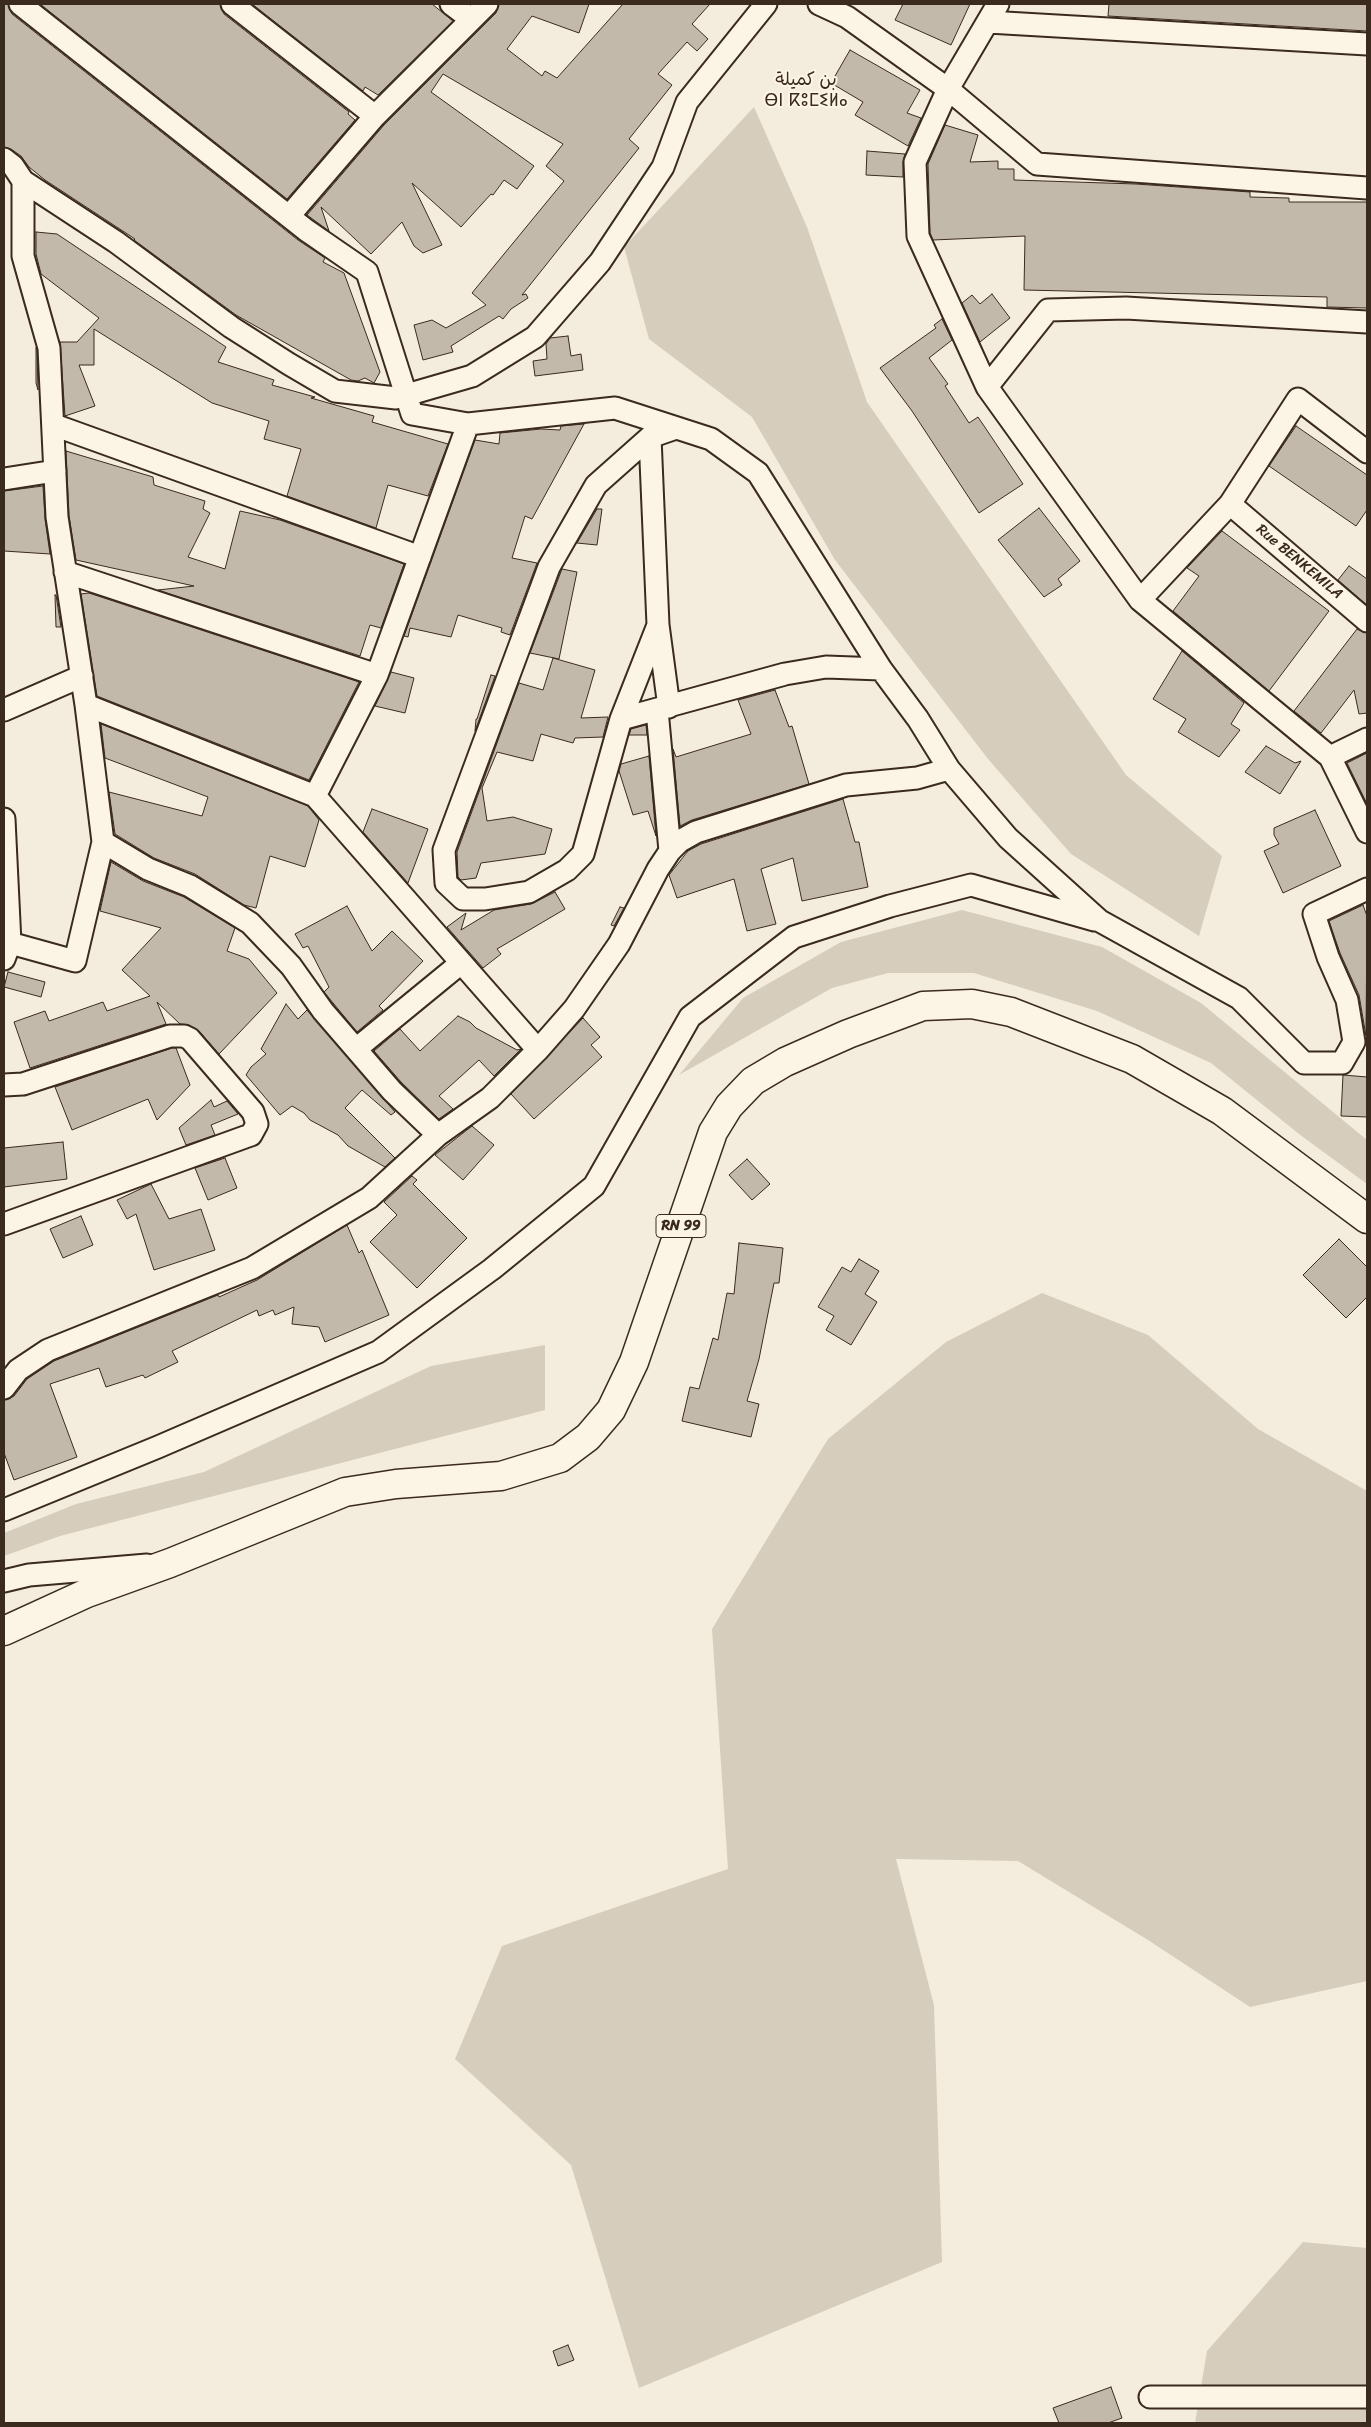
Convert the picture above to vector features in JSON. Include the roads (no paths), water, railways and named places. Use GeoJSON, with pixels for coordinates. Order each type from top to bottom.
{"type":"FeatureCollection","features":[{"type":"Feature","properties":{"kind":"main road","name":"RN 99"},"geometry":{"type":"LineString","coordinates":[[4,1631],[87,1593],[170,1563],[345,1492],[396,1484],[501,1476],[560,1458],[588,1437],[611,1410],[634,1362],[713,1132],[728,1106],[753,1081],[785,1062],[848,1034],[923,1006],[972,1004],[1011,1012],[1132,1059],[1222,1112],[1367,1219]]}},
{"type":"Feature","properties":{"kind":"street"},"geometry":{"type":"LineString","coordinates":[[20,4],[289,216],[367,272],[412,414],[468,424],[616,408],[711,439],[758,473],[881,670],[918,719],[949,769],[1008,838],[1100,921],[1239,998],[1304,1063],[1342,1063],[1361,1047],[1348,1000],[1319,931],[1314,914],[1367,889]]}},
{"type":"Feature","properties":{"kind":"street"},"geometry":{"type":"LineString","coordinates":[[232,4],[376,116]]}},
{"type":"Feature","properties":{"kind":"street"},"geometry":{"type":"LineString","coordinates":[[451,4],[471,19]]}},
{"type":"Feature","properties":{"kind":"street"},"geometry":{"type":"LineString","coordinates":[[289,216],[376,116],[487,4]]}},
{"type":"Feature","properties":{"kind":"street"},"geometry":{"type":"LineString","coordinates":[[4,159],[13,166],[23,180],[116,242],[231,327],[335,391],[396,398],[472,376],[535,337],[600,262],[663,167],[687,102],[766,4]]}},
{"type":"Feature","properties":{"kind":"street"},"geometry":{"type":"LineString","coordinates":[[819,4],[850,10],[1037,164],[1367,188]]}},
{"type":"Feature","properties":{"kind":"street"},"geometry":{"type":"LineString","coordinates":[[1367,44],[993,13],[948,89],[915,162],[918,236],[987,387],[1140,600],[1330,757],[1367,832]]}},
{"type":"Feature","properties":{"kind":"street"},"geometry":{"type":"LineString","coordinates":[[4,819],[7,951],[75,962],[103,842],[82,676],[57,517],[49,348],[23,256],[23,180]]}},
{"type":"Feature","properties":{"kind":"street"},"geometry":{"type":"LineString","coordinates":[[987,387],[1048,310],[1126,308],[1367,322]]}},
{"type":"Feature","properties":{"kind":"street"},"geometry":{"type":"LineString","coordinates":[[1140,600],[1230,504],[1298,399],[1367,452]]}},
{"type":"Feature","properties":{"kind":"street"},"geometry":{"type":"LineString","coordinates":[[315,796],[377,675],[468,424]]}},
{"type":"Feature","properties":{"kind":"street"},"geometry":{"type":"LineString","coordinates":[[54,425],[420,557]]}},
{"type":"Feature","properties":{"kind":"street"},"geometry":{"type":"LineString","coordinates":[[658,625],[621,720],[583,854],[567,870],[529,892],[485,899],[463,898],[446,884],[444,850],[549,567],[596,485],[650,437],[676,428]]}},
{"type":"Feature","properties":{"kind":"street"},"geometry":{"type":"LineString","coordinates":[[650,437],[670,851]]}},
{"type":"Feature","properties":{"kind":"street"},"geometry":{"type":"LineString","coordinates":[[4,479],[56,471]]}},
{"type":"Feature","properties":{"kind":"street","name":"Rue BENKEMILA"},"geometry":{"type":"LineString","coordinates":[[1230,504],[1367,621]]}},
{"type":"Feature","properties":{"kind":"street"},"geometry":{"type":"LineString","coordinates":[[65,572],[377,675]]}},
{"type":"Feature","properties":{"kind":"street"},"geometry":{"type":"LineString","coordinates":[[621,720],[785,674],[826,667],[881,670]]}},
{"type":"Feature","properties":{"kind":"street"},"geometry":{"type":"LineString","coordinates":[[4,710],[82,676]]}},
{"type":"Feature","properties":{"kind":"street"},"geometry":{"type":"LineString","coordinates":[[86,705],[315,796],[538,1050]]}},
{"type":"Feature","properties":{"kind":"street"},"geometry":{"type":"LineString","coordinates":[[1330,757],[1367,739]]}},
{"type":"Feature","properties":{"kind":"street"},"geometry":{"type":"LineString","coordinates":[[4,1388],[11,1365],[252,1268],[368,1198],[438,1135],[490,1098],[538,1050],[574,1009],[620,944],[658,870],[670,851],[680,841],[696,832],[846,785],[917,778],[949,769]]}},
{"type":"Feature","properties":{"kind":"street"},"geometry":{"type":"LineString","coordinates":[[103,842],[148,870],[190,886],[250,923],[291,966],[323,1011],[392,1091],[438,1135]]}},
{"type":"Feature","properties":{"kind":"street"},"geometry":{"type":"LineString","coordinates":[[4,1510],[158,1447],[378,1352],[492,1268],[594,1186],[690,1017],[794,937],[890,906],[970,884],[1100,921]]}},
{"type":"Feature","properties":{"kind":"street"},"geometry":{"type":"LineString","coordinates":[[356,1049],[461,963]]}},
{"type":"Feature","properties":{"kind":"street"},"geometry":{"type":"LineString","coordinates":[[4,1085],[23,1084],[177,1034],[190,1039],[253,1112],[258,1124],[251,1135],[4,1224]]}},
{"type":"Feature","properties":{"kind":"street"},"geometry":{"type":"LineString","coordinates":[[4,1580],[29,1575],[170,1563]]}},
{"type":"Feature","properties":{"kind":"street"},"geometry":{"type":"LineString","coordinates":[[1150,2397],[1367,2397]]}},
{"type":"Feature","properties":{"kind":"district","name":"بن كميلة ⴱⵏ ⴽⵓⵎⵉⵍⴰ"},"geometry":{"type":"Point","coordinates":[806,90]}}]}
